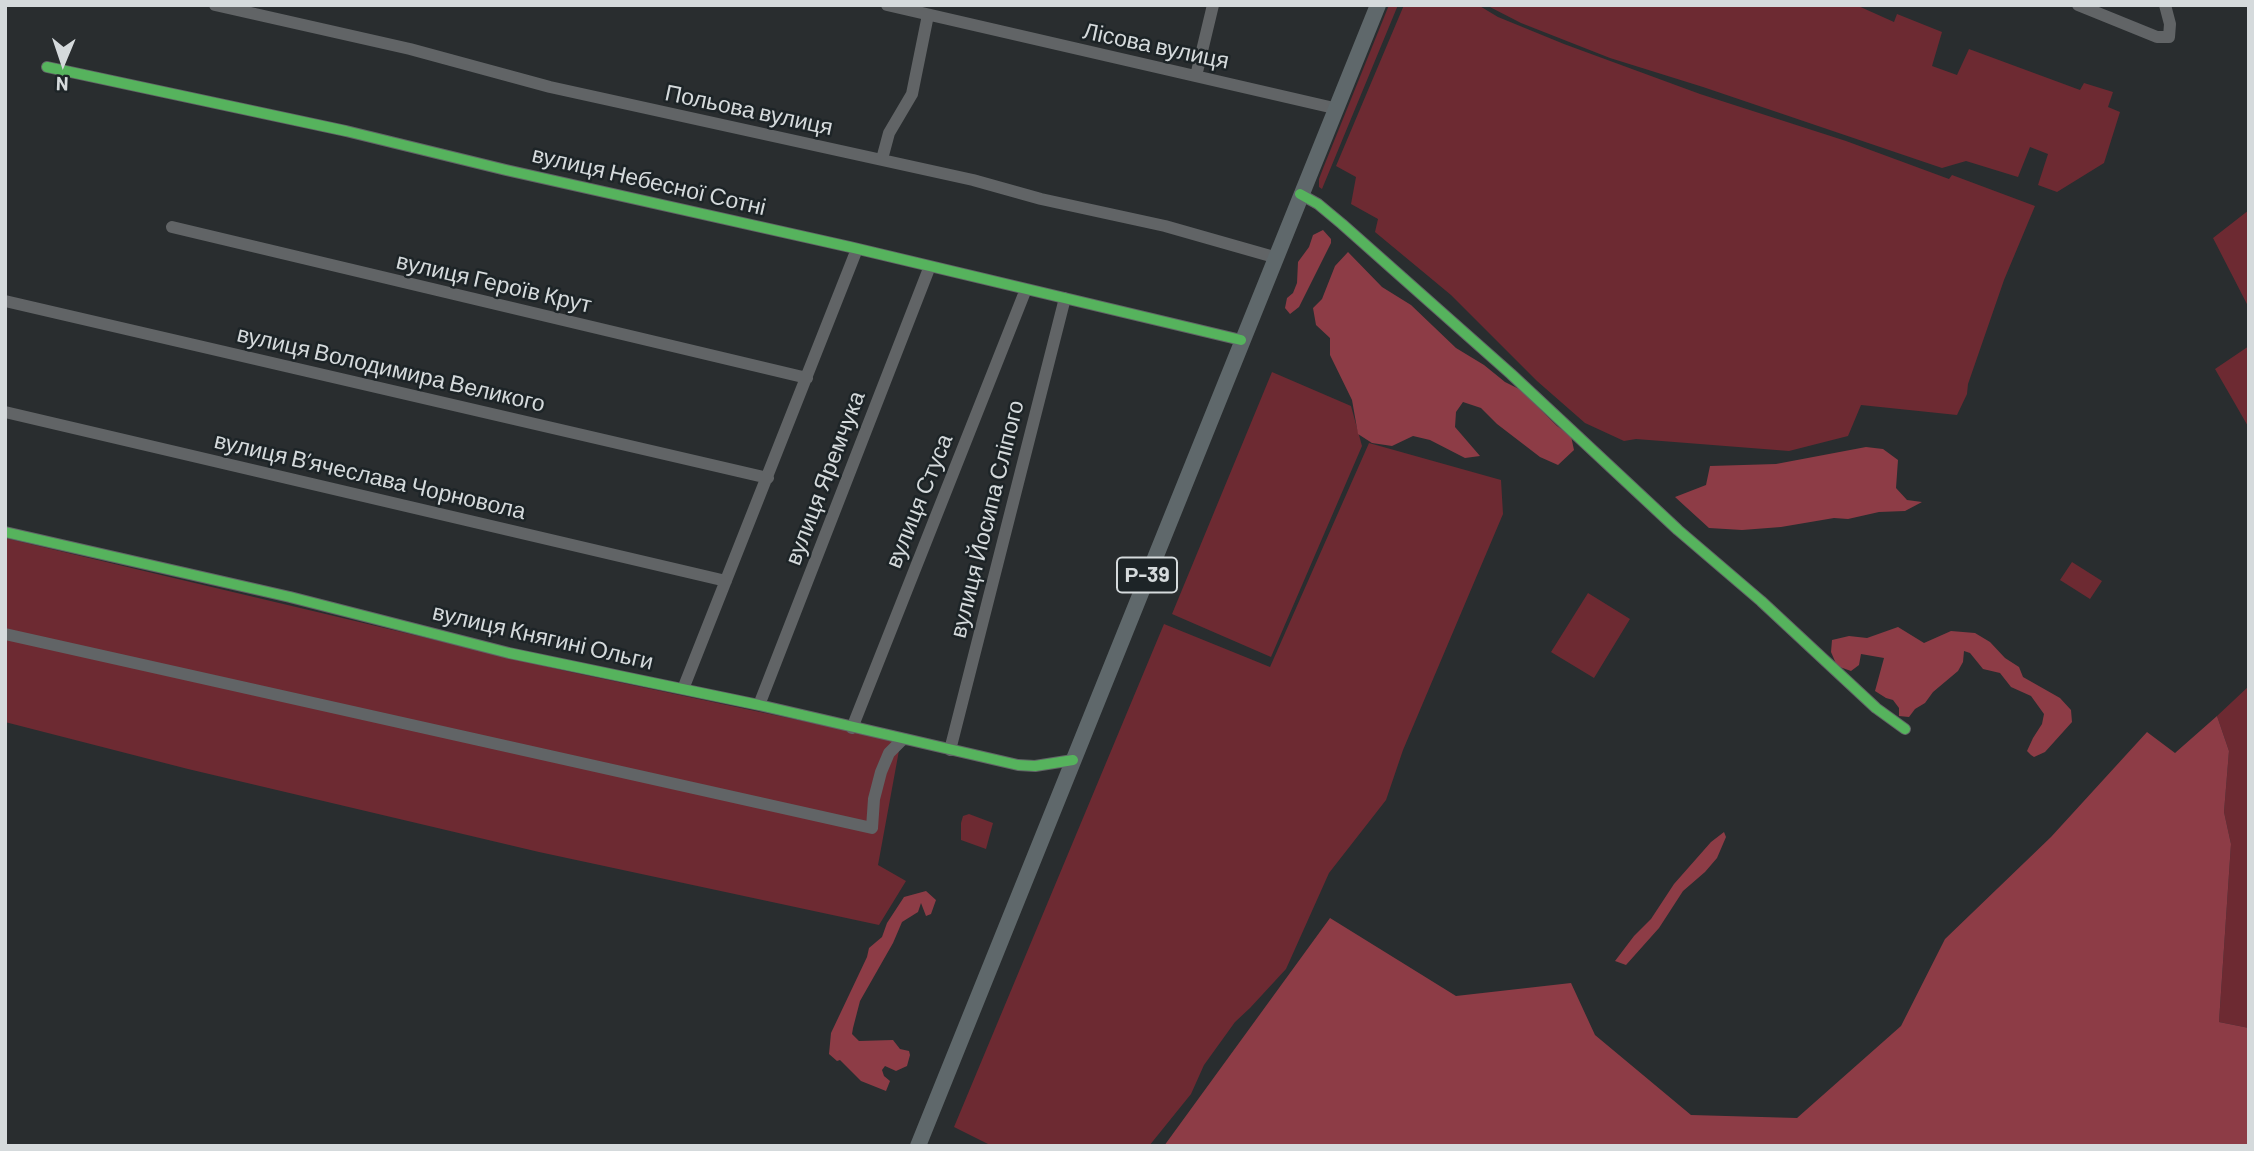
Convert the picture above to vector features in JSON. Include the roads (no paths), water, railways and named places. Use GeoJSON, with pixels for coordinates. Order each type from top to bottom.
{"type":"FeatureCollection","features":[{"type":"Feature","properties":{"kind":"main road","name":"Р-39"},"geometry":{"type":"LineString","coordinates":[[918,1146],[1334,108],[1378,5]]}},
{"type":"Feature","properties":{"kind":"street","name":"Польова вулиця"},"geometry":{"type":"LineString","coordinates":[[215,5],[397,46],[564,90],[973,180],[1041,199],[1165,226],[1274,257]]}},
{"type":"Feature","properties":{"kind":"street","name":"Лісова вулиця"},"geometry":{"type":"LineString","coordinates":[[887,5],[1334,108]]}},
{"type":"Feature","properties":{"kind":"street"},"geometry":{"type":"LineString","coordinates":[[1196,76],[1213,5]]}},
{"type":"Feature","properties":{"kind":"street"},"geometry":{"type":"LineString","coordinates":[[2078,5],[2157,37],[2169,37],[2170,24],[2165,5]]}},
{"type":"Feature","properties":{"kind":"street"},"geometry":{"type":"LineString","coordinates":[[882,159],[889,133],[912,94],[928,15]]}},
{"type":"Feature","properties":{"kind":"street","name":"вулиця Небесної Сотні"},"geometry":{"type":"LineString","coordinates":[[47,67],[346,131],[1241,341]]}},
{"type":"Feature","properties":{"kind":"street"},"geometry":{"type":"LineString","coordinates":[[1300,194],[1318,204],[1342,224],[1511,374],[1678,530],[1761,601],[1867,700],[1905,729]]}},
{"type":"Feature","properties":{"kind":"street","name":"вулиця Героїв Крут"},"geometry":{"type":"LineString","coordinates":[[172,227],[807,379]]}},
{"type":"Feature","properties":{"kind":"street"},"geometry":{"type":"LineString","coordinates":[[683,689],[857,249]]}},
{"type":"Feature","properties":{"kind":"street","name":"вулиця Яремчука"},"geometry":{"type":"LineString","coordinates":[[759,705],[930,266]]}},
{"type":"Feature","properties":{"kind":"street","name":"вулиця Стуса"},"geometry":{"type":"LineString","coordinates":[[852,728],[1026,289]]}},
{"type":"Feature","properties":{"kind":"street","name":"вулиця Йосипа Сліпого"},"geometry":{"type":"LineString","coordinates":[[950,750],[1065,298]]}},
{"type":"Feature","properties":{"kind":"street","name":"вулиця Володимира Великого"},"geometry":{"type":"LineString","coordinates":[[5,301],[768,478]]}},
{"type":"Feature","properties":{"kind":"street","name":"вулиця Вʼячеслава Чорновола"},"geometry":{"type":"LineString","coordinates":[[5,412],[726,581]]}},
{"type":"Feature","properties":{"kind":"street","name":"вулиця Княгині Ольги"},"geometry":{"type":"LineString","coordinates":[[5,532],[290,597],[509,653],[759,705],[1018,765],[1035,766],[1073,760]]}},
{"type":"Feature","properties":{"kind":"street"},"geometry":{"type":"LineString","coordinates":[[5,634],[872,828],[874,799],[881,772],[889,753],[902,740]]}}]}
